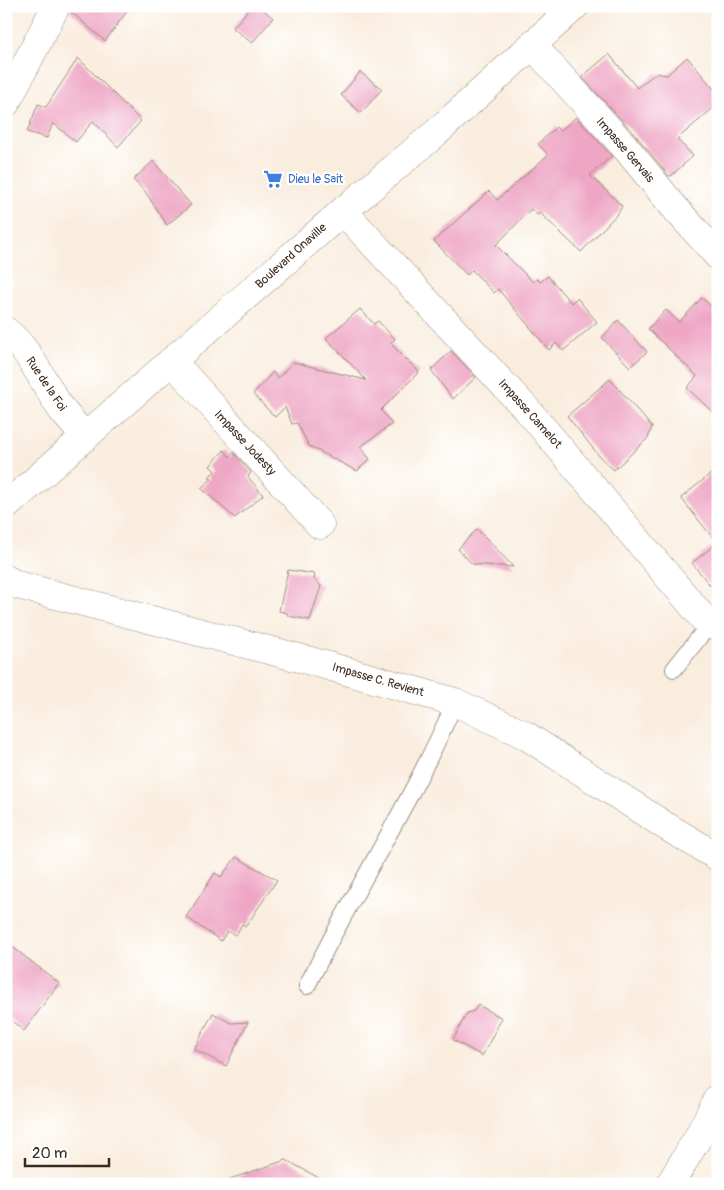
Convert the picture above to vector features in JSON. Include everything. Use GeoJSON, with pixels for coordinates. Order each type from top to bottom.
{"type":"FeatureCollection","features":[{"type":"Feature","properties":{"kind":"street"},"geometry":{"type":"LineString","coordinates":[[6,103],[56,6]]}},
{"type":"Feature","properties":{"kind":"street","name":"Boulevard Onaville"},"geometry":{"type":"LineString","coordinates":[[6,506],[342,211],[437,132],[575,6]]}},
{"type":"Feature","properties":{"kind":"street","name":"Impasse Gervais"},"geometry":{"type":"LineString","coordinates":[[532,45],[625,147],[674,207],[718,256]]}},
{"type":"Feature","properties":{"kind":"street","name":"Impasse Camelot"},"geometry":{"type":"LineString","coordinates":[[342,211],[531,414],[709,625]]}},
{"type":"Feature","properties":{"kind":"street","name":"Rue de la Foi"},"geometry":{"type":"LineString","coordinates":[[6,331],[13,337],[40,374],[62,410],[85,437]]}},
{"type":"Feature","properties":{"kind":"street","name":"Impasse Jodesty"},"geometry":{"type":"LineString","coordinates":[[172,361],[320,524]]}},
{"type":"Feature","properties":{"kind":"street","name":"Impasse C. Revient"},"geometry":{"type":"LineString","coordinates":[[6,579],[17,585],[298,657],[455,702],[525,735],[664,825],[718,857]]}},
{"type":"Feature","properties":{"kind":"street"},"geometry":{"type":"LineString","coordinates":[[670,1184],[697,1139],[718,1098]]}},
{"type":"Feature","properties":{"kind":"lane"},"geometry":{"type":"LineString","coordinates":[[674,670],[709,625]]}},
{"type":"Feature","properties":{"kind":"lane"},"geometry":{"type":"LineString","coordinates":[[308,986],[326,948],[439,739],[455,702]]}},
{"type":"Feature","properties":{"kind":"building"},"geometry":{"type":"Polygon","coordinates":[[[71,6],[131,6],[105,41],[70,11],[71,6]]]}},
{"type":"Feature","properties":{"kind":"building"},"geometry":{"type":"Polygon","coordinates":[[[251,6],[259,6],[273,18],[252,43],[233,28],[251,6]]]}},
{"type":"Feature","properties":{"kind":"building"},"geometry":{"type":"Polygon","coordinates":[[[609,54],[637,88],[656,73],[667,75],[687,57],[718,94],[718,104],[677,139],[693,156],[671,176],[582,77],[609,54]]]}},
{"type":"Feature","properties":{"kind":"building"},"geometry":{"type":"Polygon","coordinates":[[[78,58],[141,121],[118,147],[93,121],[76,142],[53,123],[47,138],[27,132],[38,104],[46,107],[78,58]]]}},
{"type":"Feature","properties":{"kind":"building"},"geometry":{"type":"Polygon","coordinates":[[[360,72],[382,89],[361,113],[341,95],[360,72]]]}},
{"type":"Feature","properties":{"kind":"building"},"geometry":{"type":"Polygon","coordinates":[[[576,117],[612,156],[590,175],[622,206],[619,212],[581,252],[540,213],[537,215],[531,209],[496,245],[533,282],[537,279],[540,282],[548,276],[571,303],[577,298],[597,322],[563,351],[556,343],[549,350],[498,289],[494,293],[472,270],[467,275],[434,241],[489,191],[497,200],[548,155],[538,144],[556,127],[560,131],[576,117]]]}},
{"type":"Feature","properties":{"kind":"building"},"geometry":{"type":"Polygon","coordinates":[[[153,161],[191,205],[167,225],[144,190],[133,180],[153,161]]]}},
{"type":"Feature","properties":{"kind":"building"},"geometry":{"type":"Polygon","coordinates":[[[702,298],[718,313],[718,417],[687,388],[697,376],[648,329],[666,310],[679,322],[702,298]]]}},
{"type":"Feature","properties":{"kind":"building"},"geometry":{"type":"Polygon","coordinates":[[[360,309],[374,324],[378,321],[395,339],[390,343],[419,372],[381,410],[392,424],[360,447],[370,459],[357,471],[309,446],[297,423],[292,424],[285,407],[275,417],[253,394],[273,372],[278,378],[293,362],[366,380],[326,338],[360,309]]]}},
{"type":"Feature","properties":{"kind":"building"},"geometry":{"type":"Polygon","coordinates":[[[618,320],[647,352],[630,367],[602,338],[618,320]]]}},
{"type":"Feature","properties":{"kind":"building"},"geometry":{"type":"Polygon","coordinates":[[[451,351],[476,377],[453,399],[431,370],[451,351]]]}},
{"type":"Feature","properties":{"kind":"building"},"geometry":{"type":"Polygon","coordinates":[[[610,379],[652,427],[648,438],[614,470],[600,457],[567,416],[610,379]]]}},
{"type":"Feature","properties":{"kind":"building"},"geometry":{"type":"Polygon","coordinates":[[[224,450],[230,457],[233,452],[251,472],[248,477],[263,495],[235,518],[201,488],[212,479],[209,477],[215,471],[210,466],[224,450]]]}},
{"type":"Feature","properties":{"kind":"building"},"geometry":{"type":"Polygon","coordinates":[[[718,468],[718,595],[692,563],[717,543],[681,498],[718,468]]]}},
{"type":"Feature","properties":{"kind":"building"},"geometry":{"type":"Polygon","coordinates":[[[477,529],[513,567],[472,564],[458,549],[477,529]]]}},
{"type":"Feature","properties":{"kind":"building"},"geometry":{"type":"Polygon","coordinates":[[[288,570],[315,574],[314,579],[321,586],[310,620],[288,616],[287,613],[279,611],[288,570]]]}},
{"type":"Feature","properties":{"kind":"building"},"geometry":{"type":"Polygon","coordinates":[[[236,857],[277,880],[246,926],[242,924],[236,935],[227,931],[221,941],[186,917],[215,873],[221,877],[236,857]]]}},
{"type":"Feature","properties":{"kind":"building"},"geometry":{"type":"Polygon","coordinates":[[[6,942],[59,983],[24,1031],[6,1016],[6,942]]]}},
{"type":"Feature","properties":{"kind":"building"},"geometry":{"type":"Polygon","coordinates":[[[478,1005],[502,1018],[482,1056],[453,1040],[467,1013],[474,1011],[478,1005]]]}},
{"type":"Feature","properties":{"kind":"building"},"geometry":{"type":"Polygon","coordinates":[[[213,1013],[231,1023],[248,1022],[226,1066],[194,1049],[213,1013]]]}},
{"type":"Feature","properties":{"kind":"building"},"geometry":{"type":"Polygon","coordinates":[[[286,1160],[330,1184],[228,1184],[227,1180],[286,1160]]]}},
{"type":"Feature","properties":{"kind":"place","name":"Dieu le Sait"},"geometry":{"type":"Point","coordinates":[273,179]}}]}
